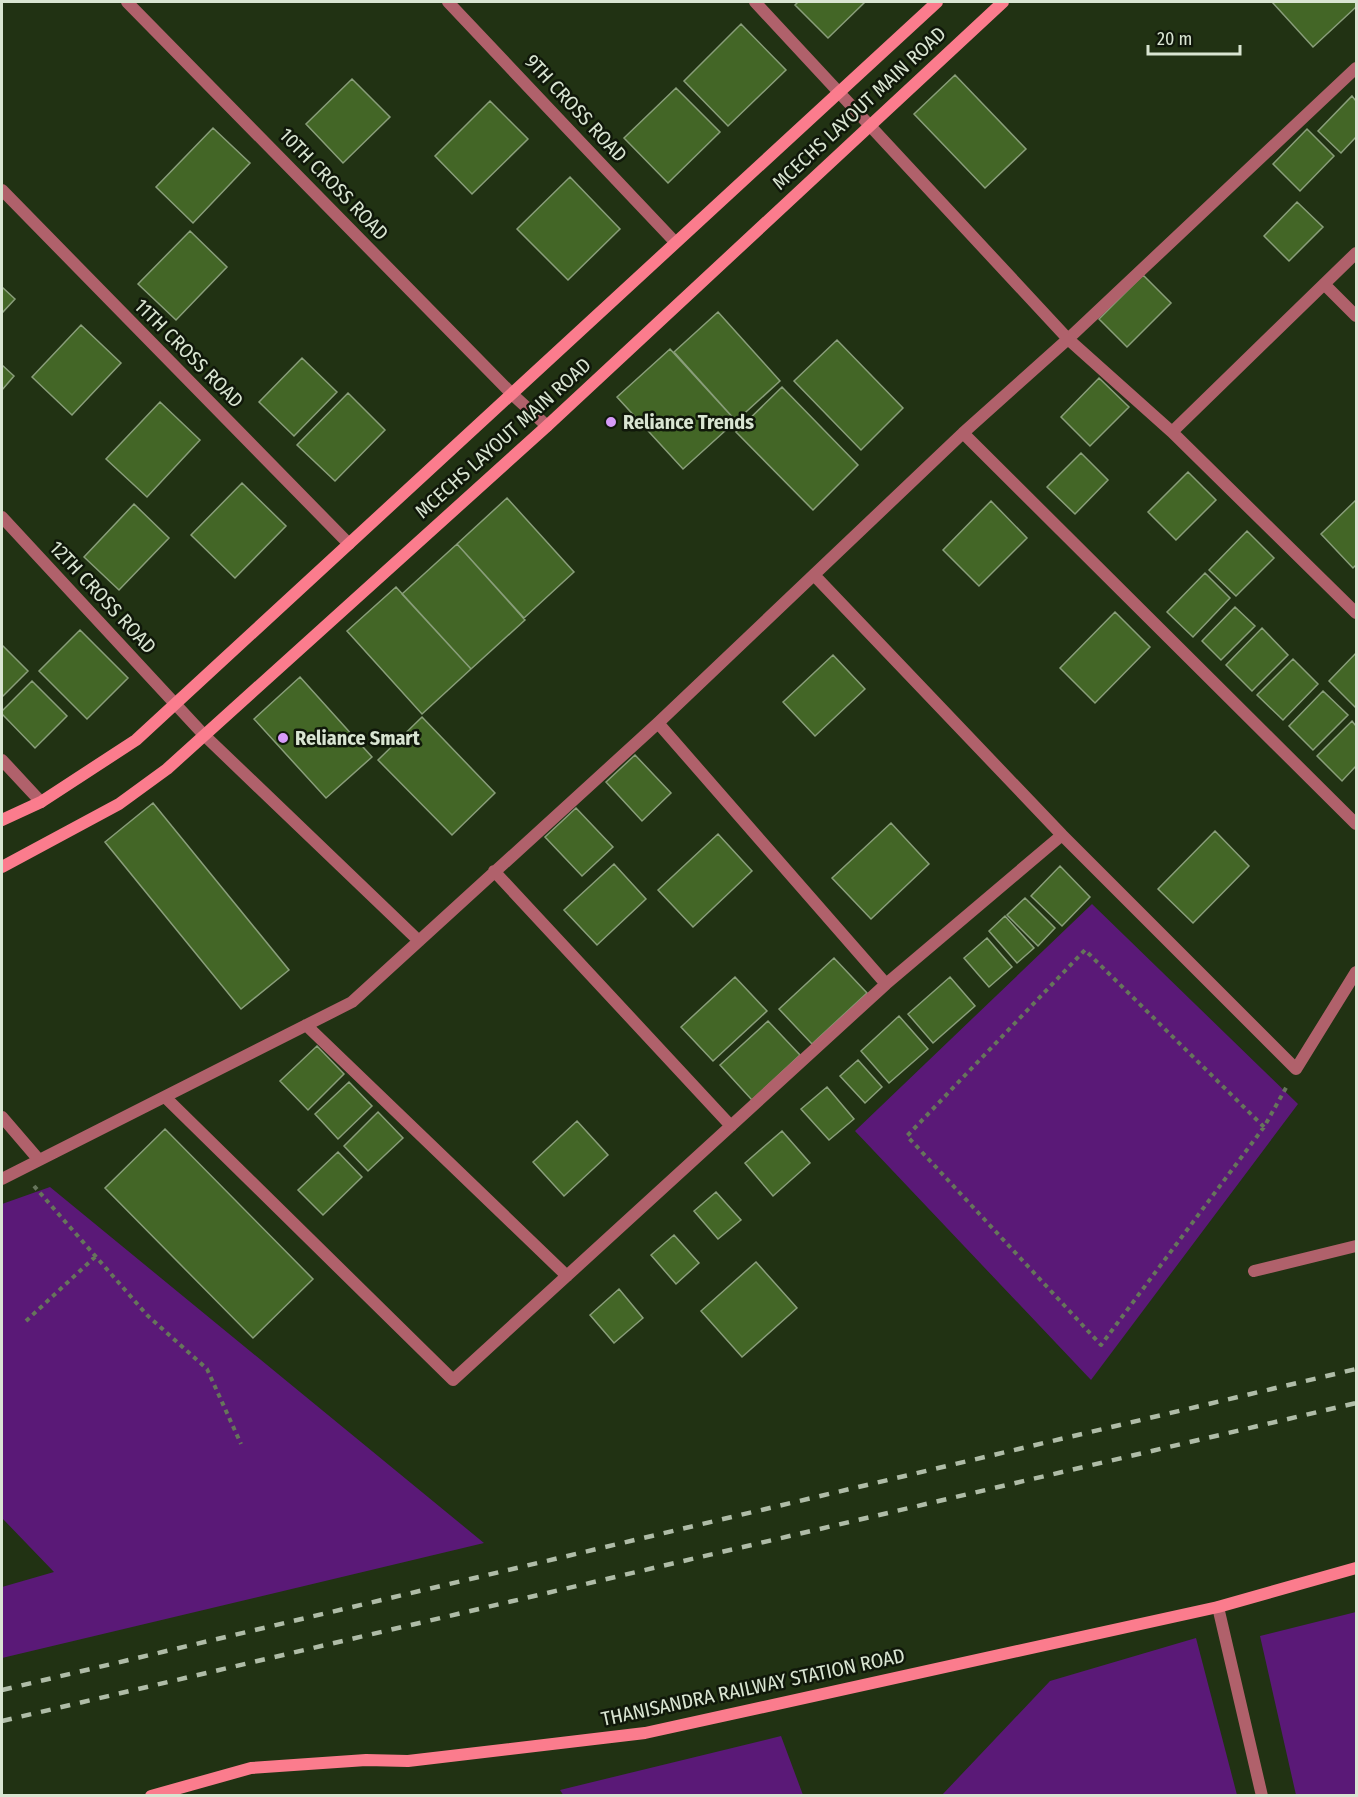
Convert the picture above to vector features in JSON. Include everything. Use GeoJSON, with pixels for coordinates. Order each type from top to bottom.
{"type":"FeatureCollection","features":[{"type":"Feature","properties":{"kind":"main road","name":"MCECHS LAYOUT MAIN ROAD"},"geometry":{"type":"LineString","coordinates":[[2,820],[41,802],[136,740],[937,2]]}},
{"type":"Feature","properties":{"kind":"main road","name":"MCECHS LAYOUT MAIN ROAD"},"geometry":{"type":"LineString","coordinates":[[2,867],[119,804],[167,769],[547,426],[1003,2]]}},
{"type":"Feature","properties":{"kind":"main road","name":"THANISANDRA RAILWAY STATION ROAD"},"geometry":{"type":"LineString","coordinates":[[151,1796],[251,1768],[366,1760],[408,1761],[645,1733],[1218,1607],[1356,1568]]}},
{"type":"Feature","properties":{"kind":"street","name":"10TH CROSS ROAD"},"geometry":{"type":"LineString","coordinates":[[127,2],[513,395],[547,426]]}},
{"type":"Feature","properties":{"kind":"street","name":"9TH CROSS ROAD"},"geometry":{"type":"LineString","coordinates":[[448,2],[675,242]]}},
{"type":"Feature","properties":{"kind":"street"},"geometry":{"type":"LineString","coordinates":[[755,2],[1068,339],[1172,432],[1356,613]]}},
{"type":"Feature","properties":{"kind":"street"},"geometry":{"type":"LineString","coordinates":[[2,1179],[352,1002],[658,723],[963,433],[1068,339],[1356,69]]}},
{"type":"Feature","properties":{"kind":"street","name":"11TH CROSS ROAD"},"geometry":{"type":"LineString","coordinates":[[2,190],[349,544]]}},
{"type":"Feature","properties":{"kind":"street"},"geometry":{"type":"LineString","coordinates":[[1172,432],[1356,253]]}},
{"type":"Feature","properties":{"kind":"street"},"geometry":{"type":"LineString","coordinates":[[1324,284],[1356,316]]}},
{"type":"Feature","properties":{"kind":"street"},"geometry":{"type":"LineString","coordinates":[[963,433],[1356,824]]}},
{"type":"Feature","properties":{"kind":"street","name":"12TH CROSS ROAD"},"geometry":{"type":"LineString","coordinates":[[2,517],[204,735],[419,941]]}},
{"type":"Feature","properties":{"kind":"street"},"geometry":{"type":"LineString","coordinates":[[814,575],[1062,835],[1296,1069],[1355,978]]}},
{"type":"Feature","properties":{"kind":"street"},"geometry":{"type":"LineString","coordinates":[[658,723],[886,984]]}},
{"type":"Feature","properties":{"kind":"street"},"geometry":{"type":"LineString","coordinates":[[2,760],[41,802]]}},
{"type":"Feature","properties":{"kind":"street"},"geometry":{"type":"LineString","coordinates":[[165,1097],[453,1380],[886,984],[1062,835]]}},
{"type":"Feature","properties":{"kind":"street"},"geometry":{"type":"LineString","coordinates":[[494,871],[731,1126]]}},
{"type":"Feature","properties":{"kind":"street"},"geometry":{"type":"LineString","coordinates":[[306,1025],[567,1276]]}},
{"type":"Feature","properties":{"kind":"street"},"geometry":{"type":"LineString","coordinates":[[2,1117],[39,1160]]}},
{"type":"Feature","properties":{"kind":"street"},"geometry":{"type":"LineString","coordinates":[[1254,1271],[1356,1246]]}},
{"type":"Feature","properties":{"kind":"street"},"geometry":{"type":"LineString","coordinates":[[1218,1607],[1262,1796]]}},
{"type":"Feature","properties":{"kind":"path"},"geometry":{"type":"LineString","coordinates":[[1264,1127],[1085,950],[907,1136],[1101,1345],[1264,1127],[1296,1069]]}},
{"type":"Feature","properties":{"kind":"path"},"geometry":{"type":"LineString","coordinates":[[20,1170],[147,1315],[207,1369],[241,1444]]}},
{"type":"Feature","properties":{"kind":"path"},"geometry":{"type":"LineString","coordinates":[[27,1321],[96,1256]]}},
{"type":"Feature","properties":{"kind":"shaded area"},"geometry":{"type":"Polygon","coordinates":[[[1092,904],[1298,1104],[1091,1380],[855,1131],[1092,904]]]}},
{"type":"Feature","properties":{"kind":"shaded area"},"geometry":{"type":"Polygon","coordinates":[[[50,1187],[484,1543],[2,1658],[2,1587],[54,1572],[2,1518],[2,1204],[50,1187]]]}},
{"type":"Feature","properties":{"kind":"shaded area"},"geometry":{"type":"Polygon","coordinates":[[[1356,1612],[1356,1795],[1296,1795],[1260,1636],[1356,1612]]]}},
{"type":"Feature","properties":{"kind":"shaded area"},"geometry":{"type":"Polygon","coordinates":[[[1196,1638],[1237,1795],[942,1795],[1050,1681],[1196,1638]]]}},
{"type":"Feature","properties":{"kind":"shaded area"},"geometry":{"type":"Polygon","coordinates":[[[781,1736],[803,1795],[564,1796],[560,1790],[781,1736]]]}},
{"type":"Feature","properties":{"kind":"building"},"geometry":{"type":"Polygon","coordinates":[[[798,2],[865,2],[828,38],[795,5],[798,2]]]}},
{"type":"Feature","properties":{"kind":"building"},"geometry":{"type":"Polygon","coordinates":[[[1272,2],[1356,2],[1356,7],[1313,47],[1272,2]]]}},
{"type":"Feature","properties":{"kind":"building"},"geometry":{"type":"Polygon","coordinates":[[[741,24],[786,70],[728,126],[684,81],[741,24]]]}},
{"type":"Feature","properties":{"kind":"building"},"geometry":{"type":"Polygon","coordinates":[[[955,75],[1026,149],[985,188],[914,114],[955,75]]]}},
{"type":"Feature","properties":{"kind":"building"},"geometry":{"type":"Polygon","coordinates":[[[352,79],[390,117],[343,163],[306,124],[352,79]]]}},
{"type":"Feature","properties":{"kind":"building"},"geometry":{"type":"Polygon","coordinates":[[[676,88],[720,132],[668,183],[624,138],[676,88]]]}},
{"type":"Feature","properties":{"kind":"building"},"geometry":{"type":"Polygon","coordinates":[[[1352,96],[1356,101],[1356,137],[1341,153],[1318,131],[1352,96]]]}},
{"type":"Feature","properties":{"kind":"building"},"geometry":{"type":"Polygon","coordinates":[[[490,101],[528,139],[472,194],[435,156],[490,101]]]}},
{"type":"Feature","properties":{"kind":"building"},"geometry":{"type":"Polygon","coordinates":[[[213,128],[250,163],[193,223],[156,187],[213,128]]]}},
{"type":"Feature","properties":{"kind":"building"},"geometry":{"type":"Polygon","coordinates":[[[1307,129],[1334,156],[1300,191],[1273,164],[1307,129]]]}},
{"type":"Feature","properties":{"kind":"building"},"geometry":{"type":"Polygon","coordinates":[[[570,177],[620,229],[568,280],[517,229],[570,177]]]}},
{"type":"Feature","properties":{"kind":"building"},"geometry":{"type":"Polygon","coordinates":[[[1297,202],[1323,227],[1289,261],[1264,236],[1297,202]]]}},
{"type":"Feature","properties":{"kind":"building"},"geometry":{"type":"Polygon","coordinates":[[[190,231],[227,267],[176,320],[138,284],[190,231]]]}},
{"type":"Feature","properties":{"kind":"building"},"geometry":{"type":"Polygon","coordinates":[[[1143,275],[1171,303],[1127,347],[1099,319],[1143,275]]]}},
{"type":"Feature","properties":{"kind":"building"},"geometry":{"type":"Polygon","coordinates":[[[2,287],[15,299],[2,313],[2,287]]]}},
{"type":"Feature","properties":{"kind":"building"},"geometry":{"type":"Polygon","coordinates":[[[718,312],[780,381],[736,421],[674,352],[718,312]]]}},
{"type":"Feature","properties":{"kind":"building"},"geometry":{"type":"Polygon","coordinates":[[[81,325],[121,363],[72,415],[32,377],[81,325]]]}},
{"type":"Feature","properties":{"kind":"building"},"geometry":{"type":"Polygon","coordinates":[[[837,340],[903,408],[861,450],[794,381],[837,340]]]}},
{"type":"Feature","properties":{"kind":"building"},"geometry":{"type":"Polygon","coordinates":[[[670,349],[736,421],[683,469],[617,397],[670,349]]]}},
{"type":"Feature","properties":{"kind":"building"},"geometry":{"type":"Polygon","coordinates":[[[302,358],[337,392],[294,436],[259,402],[302,358]]]}},
{"type":"Feature","properties":{"kind":"building"},"geometry":{"type":"Polygon","coordinates":[[[2,365],[14,376],[2,390],[2,365]]]}},
{"type":"Feature","properties":{"kind":"building"},"geometry":{"type":"Polygon","coordinates":[[[1099,378],[1129,407],[1090,446],[1061,417],[1099,378]]]}},
{"type":"Feature","properties":{"kind":"building"},"geometry":{"type":"Polygon","coordinates":[[[782,387],[858,465],[813,510],[736,432],[782,387]]]}},
{"type":"Feature","properties":{"kind":"building"},"geometry":{"type":"Polygon","coordinates":[[[348,393],[385,430],[335,481],[297,445],[348,393]]]}},
{"type":"Feature","properties":{"kind":"building"},"geometry":{"type":"Polygon","coordinates":[[[160,402],[200,440],[147,497],[106,459],[160,402]]]}},
{"type":"Feature","properties":{"kind":"building"},"geometry":{"type":"Polygon","coordinates":[[[1081,453],[1108,480],[1075,514],[1047,487],[1081,453]]]}},
{"type":"Feature","properties":{"kind":"building"},"geometry":{"type":"Polygon","coordinates":[[[1188,472],[1216,500],[1176,540],[1148,512],[1188,472]]]}},
{"type":"Feature","properties":{"kind":"building"},"geometry":{"type":"Polygon","coordinates":[[[242,483],[286,526],[235,578],[191,535],[242,483]]]}},
{"type":"Feature","properties":{"kind":"building"},"geometry":{"type":"Polygon","coordinates":[[[507,498],[574,572],[524,618],[457,544],[507,498]]]}},
{"type":"Feature","properties":{"kind":"building"},"geometry":{"type":"Polygon","coordinates":[[[1356,500],[1356,565],[1353,568],[1321,534],[1356,500]]]}},
{"type":"Feature","properties":{"kind":"building"},"geometry":{"type":"Polygon","coordinates":[[[991,501],[1027,538],[979,586],[943,550],[991,501]]]}},
{"type":"Feature","properties":{"kind":"building"},"geometry":{"type":"Polygon","coordinates":[[[134,504],[169,538],[119,590],[84,557],[134,504]]]}},
{"type":"Feature","properties":{"kind":"building"},"geometry":{"type":"Polygon","coordinates":[[[1247,531],[1274,558],[1236,596],[1209,570],[1247,531]]]}},
{"type":"Feature","properties":{"kind":"building"},"geometry":{"type":"Polygon","coordinates":[[[457,544],[525,620],[471,669],[402,594],[457,544]]]}},
{"type":"Feature","properties":{"kind":"building"},"geometry":{"type":"Polygon","coordinates":[[[1205,573],[1230,598],[1193,637],[1167,612],[1205,573]]]}},
{"type":"Feature","properties":{"kind":"building"},"geometry":{"type":"Polygon","coordinates":[[[396,587],[471,669],[422,714],[347,631],[396,587]]]}},
{"type":"Feature","properties":{"kind":"building"},"geometry":{"type":"Polygon","coordinates":[[[1235,607],[1255,626],[1221,660],[1202,641],[1235,607]]]}},
{"type":"Feature","properties":{"kind":"building"},"geometry":{"type":"Polygon","coordinates":[[[1115,612],[1150,647],[1095,703],[1060,668],[1115,612]]]}},
{"type":"Feature","properties":{"kind":"building"},"geometry":{"type":"Polygon","coordinates":[[[1262,628],[1288,655],[1252,691],[1226,665],[1262,628]]]}},
{"type":"Feature","properties":{"kind":"building"},"geometry":{"type":"Polygon","coordinates":[[[80,630],[128,678],[87,719],[39,671],[80,630]]]}},
{"type":"Feature","properties":{"kind":"building"},"geometry":{"type":"Polygon","coordinates":[[[2,645],[28,671],[2,697],[2,645]]]}},
{"type":"Feature","properties":{"kind":"building"},"geometry":{"type":"Polygon","coordinates":[[[1356,653],[1356,708],[1329,681],[1356,653]]]}},
{"type":"Feature","properties":{"kind":"building"},"geometry":{"type":"Polygon","coordinates":[[[833,655],[865,689],[815,736],[783,702],[833,655]]]}},
{"type":"Feature","properties":{"kind":"building"},"geometry":{"type":"Polygon","coordinates":[[[1293,659],[1318,684],[1283,720],[1257,695],[1293,659]]]}},
{"type":"Feature","properties":{"kind":"building"},"geometry":{"type":"Polygon","coordinates":[[[300,677],[372,757],[326,798],[254,719],[300,677]]]}},
{"type":"Feature","properties":{"kind":"building"},"geometry":{"type":"Polygon","coordinates":[[[32,681],[67,716],[35,748],[2,714],[2,711],[32,681]]]}},
{"type":"Feature","properties":{"kind":"building"},"geometry":{"type":"Polygon","coordinates":[[[1323,691],[1348,715],[1313,750],[1289,726],[1323,691]]]}},
{"type":"Feature","properties":{"kind":"building"},"geometry":{"type":"Polygon","coordinates":[[[422,717],[495,793],[452,835],[378,760],[422,717]]]}},
{"type":"Feature","properties":{"kind":"building"},"geometry":{"type":"Polygon","coordinates":[[[1352,721],[1356,726],[1356,766],[1342,781],[1317,756],[1352,721]]]}},
{"type":"Feature","properties":{"kind":"building"},"geometry":{"type":"Polygon","coordinates":[[[635,755],[671,793],[642,821],[606,782],[635,755]]]}},
{"type":"Feature","properties":{"kind":"building"},"geometry":{"type":"Polygon","coordinates":[[[153,803],[289,970],[241,1009],[105,842],[153,803]]]}},
{"type":"Feature","properties":{"kind":"building"},"geometry":{"type":"Polygon","coordinates":[[[576,808],[613,847],[582,876],[545,837],[576,808]]]}},
{"type":"Feature","properties":{"kind":"building"},"geometry":{"type":"Polygon","coordinates":[[[891,823],[929,864],[871,919],[832,878],[891,823]]]}},
{"type":"Feature","properties":{"kind":"building"},"geometry":{"type":"Polygon","coordinates":[[[1215,831],[1249,866],[1193,923],[1158,889],[1215,831]]]}},
{"type":"Feature","properties":{"kind":"building"},"geometry":{"type":"Polygon","coordinates":[[[718,834],[752,871],[693,927],[658,890],[718,834]]]}},
{"type":"Feature","properties":{"kind":"building"},"geometry":{"type":"Polygon","coordinates":[[[614,864],[646,899],[597,945],[564,910],[614,864]]]}},
{"type":"Feature","properties":{"kind":"building"},"geometry":{"type":"Polygon","coordinates":[[[1060,866],[1090,897],[1062,926],[1031,896],[1060,866]]]}},
{"type":"Feature","properties":{"kind":"building"},"geometry":{"type":"Polygon","coordinates":[[[1025,898],[1055,928],[1038,946],[1007,915],[1025,898]]]}},
{"type":"Feature","properties":{"kind":"building"},"geometry":{"type":"Polygon","coordinates":[[[1005,916],[1034,948],[1017,963],[989,931],[1005,916]]]}},
{"type":"Feature","properties":{"kind":"building"},"geometry":{"type":"Polygon","coordinates":[[[987,938],[1012,967],[989,987],[964,958],[987,938]]]}},
{"type":"Feature","properties":{"kind":"building"},"geometry":{"type":"Polygon","coordinates":[[[834,958],[867,993],[812,1044],[779,1009],[834,958]]]}},
{"type":"Feature","properties":{"kind":"building"},"geometry":{"type":"Polygon","coordinates":[[[735,977],[767,1011],[713,1061],[681,1027],[735,977]]]}},
{"type":"Feature","properties":{"kind":"building"},"geometry":{"type":"Polygon","coordinates":[[[950,977],[975,1006],[933,1043],[908,1014],[950,977]]]}},
{"type":"Feature","properties":{"kind":"building"},"geometry":{"type":"Polygon","coordinates":[[[899,1016],[928,1049],[889,1083],[861,1051],[899,1016]]]}},
{"type":"Feature","properties":{"kind":"building"},"geometry":{"type":"Polygon","coordinates":[[[768,1021],[800,1055],[752,1100],[720,1065],[768,1021]]]}},
{"type":"Feature","properties":{"kind":"building"},"geometry":{"type":"Polygon","coordinates":[[[317,1046],[344,1074],[308,1110],[280,1081],[317,1046]]]}},
{"type":"Feature","properties":{"kind":"building"},"geometry":{"type":"Polygon","coordinates":[[[858,1060],[882,1087],[865,1103],[840,1076],[858,1060]]]}},
{"type":"Feature","properties":{"kind":"building"},"geometry":{"type":"Polygon","coordinates":[[[349,1082],[372,1106],[338,1139],[315,1114],[349,1082]]]}},
{"type":"Feature","properties":{"kind":"building"},"geometry":{"type":"Polygon","coordinates":[[[827,1087],[854,1119],[829,1140],[801,1109],[827,1087]]]}},
{"type":"Feature","properties":{"kind":"building"},"geometry":{"type":"Polygon","coordinates":[[[378,1112],[403,1138],[368,1171],[344,1146],[378,1112]]]}},
{"type":"Feature","properties":{"kind":"building"},"geometry":{"type":"Polygon","coordinates":[[[577,1121],[608,1155],[564,1196],[533,1162],[577,1121]]]}},
{"type":"Feature","properties":{"kind":"building"},"geometry":{"type":"Polygon","coordinates":[[[165,1129],[313,1279],[253,1338],[105,1188],[165,1129]]]}},
{"type":"Feature","properties":{"kind":"building"},"geometry":{"type":"Polygon","coordinates":[[[782,1131],[810,1163],[773,1196],[745,1163],[782,1131]]]}},
{"type":"Feature","properties":{"kind":"building"},"geometry":{"type":"Polygon","coordinates":[[[338,1152],[362,1177],[323,1215],[298,1190],[338,1152]]]}},
{"type":"Feature","properties":{"kind":"building"},"geometry":{"type":"Polygon","coordinates":[[[716,1192],[741,1220],[718,1239],[694,1211],[716,1192]]]}},
{"type":"Feature","properties":{"kind":"building"},"geometry":{"type":"Polygon","coordinates":[[[674,1235],[699,1263],[676,1284],[651,1255],[674,1235]]]}},
{"type":"Feature","properties":{"kind":"building"},"geometry":{"type":"Polygon","coordinates":[[[756,1262],[797,1308],[742,1357],[701,1311],[756,1262]]]}},
{"type":"Feature","properties":{"kind":"building"},"geometry":{"type":"Polygon","coordinates":[[[619,1289],[643,1318],[614,1343],[590,1315],[619,1289]]]}},
{"type":"Feature","properties":{"kind":"railway"},"geometry":{"type":"LineString","coordinates":[[2,1690],[1356,1369]]}},
{"type":"Feature","properties":{"kind":"railway"},"geometry":{"type":"LineString","coordinates":[[2,1721],[1356,1403]]}},
{"type":"Feature","properties":{"kind":"place","name":"Reliance Trends"},"geometry":{"type":"Point","coordinates":[611,422]}},
{"type":"Feature","properties":{"kind":"place","name":"Reliance Smart"},"geometry":{"type":"Point","coordinates":[283,738]}}]}
